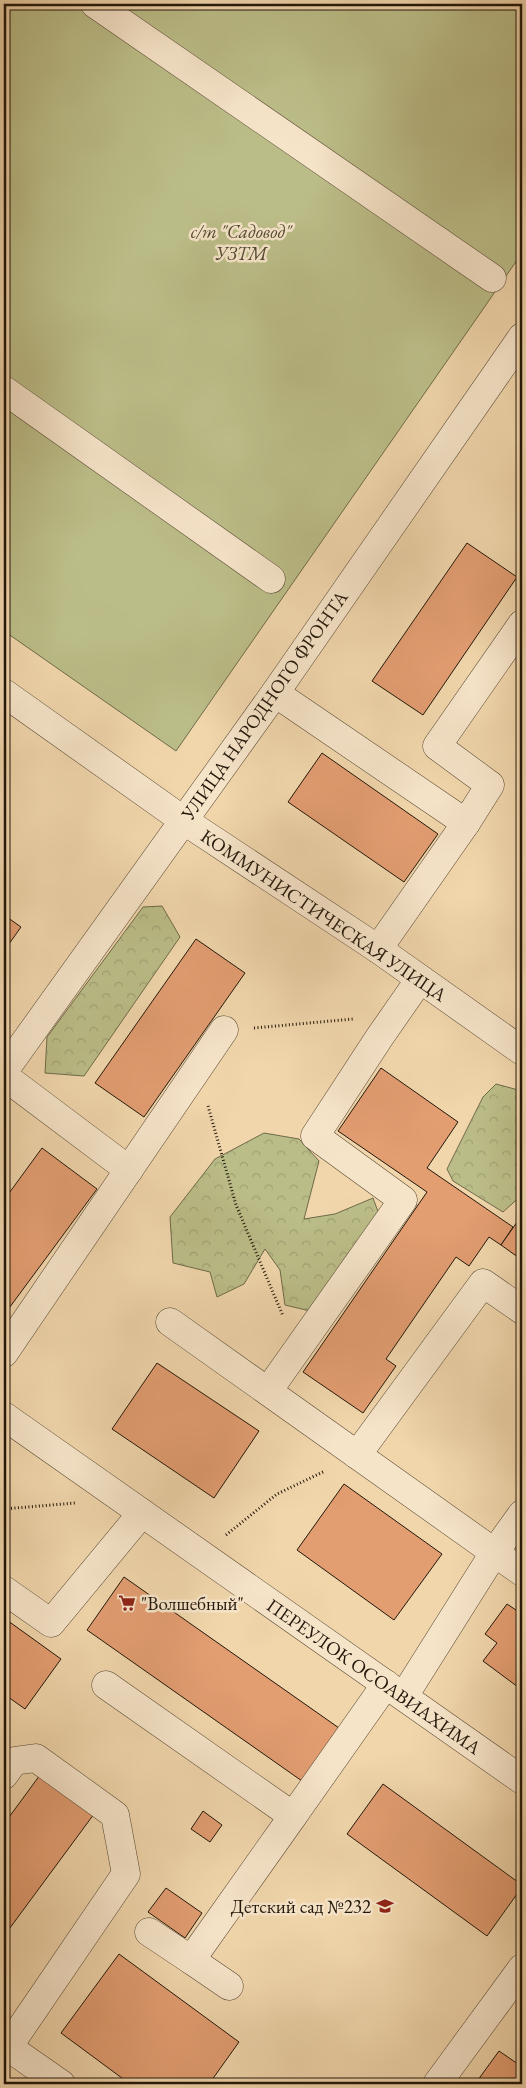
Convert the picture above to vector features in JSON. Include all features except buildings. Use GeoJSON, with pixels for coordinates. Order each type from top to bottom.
{"type":"FeatureCollection","features":[{"type":"Feature","properties":{"kind":"street"},"geometry":{"type":"LineString","coordinates":[[95,4],[492,278]]}},
{"type":"Feature","properties":{"kind":"street","name":"УЛИЦА НАРОДНОГО ФРОНТА"},"geometry":{"type":"LineString","coordinates":[[4,1072],[275,693],[522,337]]}},
{"type":"Feature","properties":{"kind":"street"},"geometry":{"type":"LineString","coordinates":[[4,390],[271,579]]}},
{"type":"Feature","properties":{"kind":"street"},"geometry":{"type":"LineString","coordinates":[[378,949],[466,823],[490,785],[437,746],[522,624]]}},
{"type":"Feature","properties":{"kind":"street","name":"КОММУНИСТИЧЕСКАЯ УЛИЦА"},"geometry":{"type":"LineString","coordinates":[[4,693],[184,820],[378,949],[522,1051]]}},
{"type":"Feature","properties":{"kind":"street"},"geometry":{"type":"LineString","coordinates":[[275,693],[466,823]]}},
{"type":"Feature","properties":{"kind":"street"},"geometry":{"type":"LineString","coordinates":[[268,1390],[403,1200],[316,1136],[379,1038],[420,979]]}},
{"type":"Feature","properties":{"kind":"street"},"geometry":{"type":"LineString","coordinates":[[4,1353],[224,1030]]}},
{"type":"Feature","properties":{"kind":"street"},"geometry":{"type":"LineString","coordinates":[[4,1076],[129,1170]]}},
{"type":"Feature","properties":{"kind":"street"},"geometry":{"type":"LineString","coordinates":[[357,1455],[483,1283],[522,1310]]}},
{"type":"Feature","properties":{"kind":"street"},"geometry":{"type":"LineString","coordinates":[[170,1322],[522,1572]]}},
{"type":"Feature","properties":{"kind":"street","name":"ПЕРЕУЛОК ОСОАВИАХИМА"},"geometry":{"type":"LineString","coordinates":[[4,1416],[522,1780]]}},
{"type":"Feature","properties":{"kind":"street"},"geometry":{"type":"LineString","coordinates":[[4,1590],[51,1623],[133,1507]]}},
{"type":"Feature","properties":{"kind":"street"},"geometry":{"type":"LineString","coordinates":[[191,1960],[293,1816],[395,1690],[522,1514]]}},
{"type":"Feature","properties":{"kind":"street"},"geometry":{"type":"LineString","coordinates":[[106,1685],[293,1816]]}},
{"type":"Feature","properties":{"kind":"street"},"geometry":{"type":"LineString","coordinates":[[4,1775],[14,1761],[36,1758],[114,1815],[126,1874],[6,2050],[61,2084]]}},
{"type":"Feature","properties":{"kind":"street"},"geometry":{"type":"LineString","coordinates":[[149,1932],[228,1986]]}},
{"type":"Feature","properties":{"kind":"street"},"geometry":{"type":"LineString","coordinates":[[438,2084],[522,1968]]}},
{"type":"Feature","properties":{"kind":"path"},"geometry":{"type":"LineString","coordinates":[[224,1030],[353,1019]]}},
{"type":"Feature","properties":{"kind":"path"},"geometry":{"type":"LineString","coordinates":[[198,1068],[236,1205],[298,1349]]}},
{"type":"Feature","properties":{"kind":"path"},"geometry":{"type":"LineString","coordinates":[[201,1555],[277,1494],[357,1455]]}},
{"type":"Feature","properties":{"kind":"path"},"geometry":{"type":"LineString","coordinates":[[4,1509],[133,1507]]}},
{"type":"Feature","properties":{"kind":"green space","name":"с/т \"Садовод\" УЗТМ"},"geometry":{"type":"Polygon","coordinates":[[[4,4],[522,4],[522,253],[176,751],[4,631],[4,4]]]}},
{"type":"Feature","properties":{"kind":"green space"},"geometry":{"type":"Polygon","coordinates":[[[162,906],[180,937],[84,1076],[45,1073],[47,1037],[143,907],[162,906]]]}},
{"type":"Feature","properties":{"kind":"green space"},"geometry":{"type":"Polygon","coordinates":[[[496,1084],[522,1091],[522,1195],[503,1212],[453,1181],[447,1169],[483,1097],[496,1084]]]}},
{"type":"Feature","properties":{"kind":"green space"},"geometry":{"type":"Polygon","coordinates":[[[264,1133],[299,1139],[319,1161],[304,1219],[335,1214],[373,1198],[380,1217],[310,1311],[285,1305],[280,1270],[265,1249],[244,1284],[217,1297],[210,1272],[173,1263],[170,1217],[215,1159],[264,1133]]]}},
{"type":"Feature","properties":{"kind":"place","name":"\"Волшебный\""},"geometry":{"type":"Point","coordinates":[127,1603]}},
{"type":"Feature","properties":{"kind":"place","name":"Детский сад №232"},"geometry":{"type":"Point","coordinates":[385,1906]}}]}
